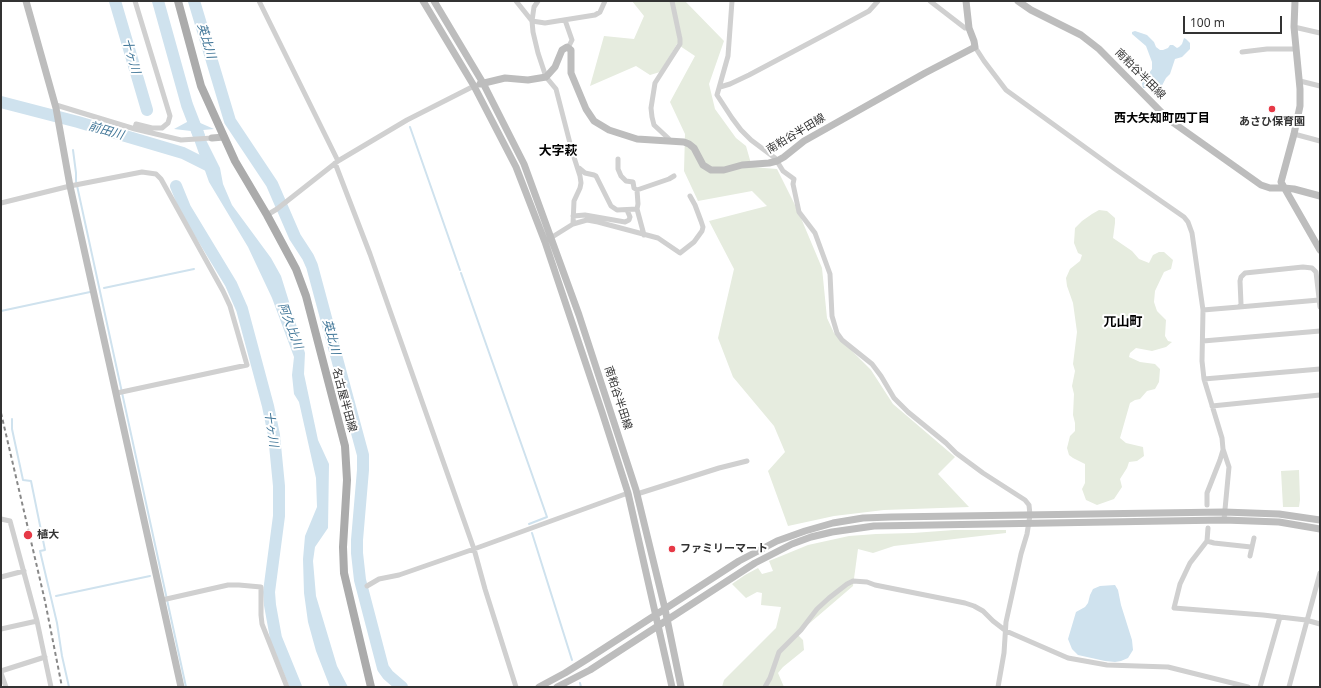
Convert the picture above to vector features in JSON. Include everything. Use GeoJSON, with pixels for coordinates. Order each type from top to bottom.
{"type":"FeatureCollection","features":[{"type":"Feature","properties":{"kind":"main road","name":"名古屋半田線"},"geometry":{"type":"LineString","coordinates":[[178,1],[201,86],[235,161],[267,215],[296,269],[306,296],[346,451],[347,466],[343,547],[344,573],[371,687]]}},
{"type":"Feature","properties":{"kind":"street"},"geometry":{"type":"LineString","coordinates":[[26,1],[56,106],[70,186],[181,687]]}},
{"type":"Feature","properties":{"kind":"street"},"geometry":{"type":"LineString","coordinates":[[135,1],[170,116],[168,123],[162,128],[152,128],[136,124],[135,129]]}},
{"type":"Feature","properties":{"kind":"street"},"geometry":{"type":"LineString","coordinates":[[259,1],[337,162],[474,550],[516,687]]}},
{"type":"Feature","properties":{"kind":"street","name":"南粕谷半田線"},"geometry":{"type":"LineString","coordinates":[[423,1],[474,86],[516,167],[548,239],[579,315],[611,409],[637,494],[668,620],[681,687]]}},
{"type":"Feature","properties":{"kind":"street","name":"南粕谷半田線"},"geometry":{"type":"LineString","coordinates":[[434,1],[483,82],[524,164],[628,493],[672,687]]}},
{"type":"Feature","properties":{"kind":"street"},"geometry":{"type":"LineString","coordinates":[[516,1],[532,21],[545,23],[595,15],[603,8],[604,1]]}},
{"type":"Feature","properties":{"kind":"street"},"geometry":{"type":"LineString","coordinates":[[538,1],[534,7],[532,21],[533,32],[546,77],[556,89],[581,182],[574,201],[573,224]]}},
{"type":"Feature","properties":{"kind":"street"},"geometry":{"type":"LineString","coordinates":[[670,141],[654,125],[651,108],[655,82],[680,44],[672,1]]}},
{"type":"Feature","properties":{"kind":"street"},"geometry":{"type":"LineString","coordinates":[[732,1],[728,56],[717,95],[741,130],[751,140],[775,158],[783,171],[794,179],[793,184],[799,212],[815,233],[827,267],[831,284],[832,316],[837,333],[842,340],[872,364],[894,398],[908,412],[982,473],[1025,500],[1029,505],[1029,524],[1006,622],[1004,653],[998,687]]}},
{"type":"Feature","properties":{"kind":"street"},"geometry":{"type":"LineString","coordinates":[[720,87],[749,75],[832,31],[870,10],[878,1]]}},
{"type":"Feature","properties":{"kind":"street"},"geometry":{"type":"LineString","coordinates":[[930,1],[965,28],[969,28]]}},
{"type":"Feature","properties":{"kind":"street"},"geometry":{"type":"LineString","coordinates":[[966,1],[969,28],[975,47],[1006,90],[1188,222],[1192,233],[1203,310],[1204,379],[1229,467],[1224,520]]}},
{"type":"Feature","properties":{"kind":"street","name":"南粕谷半田線"},"geometry":{"type":"LineString","coordinates":[[1018,1],[1031,10],[1081,35],[1099,49],[1168,119],[1258,182],[1270,188],[1284,188],[1320,196]]}},
{"type":"Feature","properties":{"kind":"street"},"geometry":{"type":"LineString","coordinates":[[1295,1],[1294,27],[1300,80],[1300,106],[1281,182],[1320,250]]}},
{"type":"Feature","properties":{"kind":"street"},"geometry":{"type":"LineString","coordinates":[[267,215],[277,209],[337,162],[407,120],[474,86],[483,82],[505,78],[528,80],[546,77],[555,67],[562,50],[567,47],[568,48],[572,40],[565,20]]}},
{"type":"Feature","properties":{"kind":"street"},"geometry":{"type":"LineString","coordinates":[[1294,27],[1320,33]]}},
{"type":"Feature","properties":{"kind":"street","name":"南粕谷半田線"},"geometry":{"type":"LineString","coordinates":[[568,48],[571,50],[571,73],[586,109],[594,120],[609,130],[626,137],[684,142],[694,148],[703,165],[710,170],[724,170],[742,165],[777,161],[804,141],[975,47]]}},
{"type":"Feature","properties":{"kind":"street"},"geometry":{"type":"LineString","coordinates":[[1242,52],[1267,49],[1296,49]]}},
{"type":"Feature","properties":{"kind":"street"},"geometry":{"type":"LineString","coordinates":[[1300,80],[1320,86]]}},
{"type":"Feature","properties":{"kind":"street"},"geometry":{"type":"LineString","coordinates":[[56,106],[135,129],[181,140],[224,137]]}},
{"type":"Feature","properties":{"kind":"street"},"geometry":{"type":"LineString","coordinates":[[1294,134],[1320,141]]}},
{"type":"Feature","properties":{"kind":"street"},"geometry":{"type":"LineString","coordinates":[[618,159],[618,169],[621,176],[626,181],[633,182],[634,188],[637,190],[637,209],[644,235]]}},
{"type":"Feature","properties":{"kind":"street"},"geometry":{"type":"LineString","coordinates":[[578,168],[585,173],[596,176],[608,201],[614,209],[621,211],[637,209]]}},
{"type":"Feature","properties":{"kind":"street"},"geometry":{"type":"LineString","coordinates":[[1,203],[70,186],[142,172],[156,174],[161,179],[230,306],[247,365],[117,393]]}},
{"type":"Feature","properties":{"kind":"street"},"geometry":{"type":"LineString","coordinates":[[637,190],[674,176]]}},
{"type":"Feature","properties":{"kind":"street"},"geometry":{"type":"LineString","coordinates":[[548,239],[573,224],[591,220],[662,240],[680,253],[694,242],[702,231],[703,227],[690,196]]}},
{"type":"Feature","properties":{"kind":"street"},"geometry":{"type":"LineString","coordinates":[[573,216],[585,215],[625,222],[629,220],[630,217],[627,210]]}},
{"type":"Feature","properties":{"kind":"street"},"geometry":{"type":"LineString","coordinates":[[1239,307],[1241,304],[1240,281],[1241,277],[1246,273],[1303,267],[1312,268],[1316,272],[1320,307]]}},
{"type":"Feature","properties":{"kind":"street"},"geometry":{"type":"LineString","coordinates":[[1203,310],[1319,300]]}},
{"type":"Feature","properties":{"kind":"street"},"geometry":{"type":"LineString","coordinates":[[1203,341],[1320,331]]}},
{"type":"Feature","properties":{"kind":"street"},"geometry":{"type":"LineString","coordinates":[[1204,379],[1320,369]]}},
{"type":"Feature","properties":{"kind":"street"},"geometry":{"type":"LineString","coordinates":[[1212,406],[1320,395]]}},
{"type":"Feature","properties":{"kind":"street"},"geometry":{"type":"LineString","coordinates":[[1207,505],[1208,493],[1223,449]]}},
{"type":"Feature","properties":{"kind":"street"},"geometry":{"type":"LineString","coordinates":[[637,494],[719,468],[747,461]]}},
{"type":"Feature","properties":{"kind":"street"},"geometry":{"type":"LineString","coordinates":[[366,586],[379,579],[399,575],[474,550],[628,493]]}},
{"type":"Feature","properties":{"kind":"street"},"geometry":{"type":"LineString","coordinates":[[539,687],[565,673],[656,616],[739,561],[777,541],[826,525],[863,518],[891,517],[1224,512],[1279,514],[1320,520]]}},
{"type":"Feature","properties":{"kind":"street"},"geometry":{"type":"LineString","coordinates":[[1,520],[10,521],[24,571],[51,687]]}},
{"type":"Feature","properties":{"kind":"street"},"geometry":{"type":"LineString","coordinates":[[557,687],[590,670],[755,563],[779,550],[811,537],[832,532],[874,526],[1224,520],[1279,522],[1320,529]]}},
{"type":"Feature","properties":{"kind":"street"},"geometry":{"type":"LineString","coordinates":[[1208,528],[1208,541],[1190,563],[1180,584],[1174,608],[1280,617],[1306,620],[1320,624]]}},
{"type":"Feature","properties":{"kind":"street"},"geometry":{"type":"LineString","coordinates":[[1250,556],[1254,538]]}},
{"type":"Feature","properties":{"kind":"street"},"geometry":{"type":"LineString","coordinates":[[1208,541],[1251,547]]}},
{"type":"Feature","properties":{"kind":"street"},"geometry":{"type":"LineString","coordinates":[[1,577],[24,571]]}},
{"type":"Feature","properties":{"kind":"street"},"geometry":{"type":"LineString","coordinates":[[1289,687],[1320,573]]}},
{"type":"Feature","properties":{"kind":"street"},"geometry":{"type":"LineString","coordinates":[[765,687],[770,678],[779,652],[801,630],[817,609],[829,598],[853,581],[867,582],[874,585],[974,606],[983,611],[1006,631],[1068,658],[1107,665],[1168,667],[1248,687]]}},
{"type":"Feature","properties":{"kind":"street"},"geometry":{"type":"LineString","coordinates":[[162,600],[228,585],[261,587],[262,624],[287,687]]}},
{"type":"Feature","properties":{"kind":"street"},"geometry":{"type":"LineString","coordinates":[[1260,687],[1280,617]]}},
{"type":"Feature","properties":{"kind":"street"},"geometry":{"type":"LineString","coordinates":[[1,629],[36,621]]}},
{"type":"Feature","properties":{"kind":"street"},"geometry":{"type":"LineString","coordinates":[[6,687],[1,672],[45,658]]}},
{"type":"Feature","properties":{"kind":"shaded area"},"geometry":{"type":"Polygon","coordinates":[[[632,1],[685,1],[724,41],[709,84],[715,109],[736,138],[746,146],[752,167],[777,169],[798,211],[822,268],[827,318],[834,333],[871,370],[893,404],[955,457],[938,474],[969,507],[884,510],[834,516],[788,526],[768,471],[785,452],[774,426],[733,377],[718,338],[734,269],[709,221],[767,206],[752,191],[698,201],[684,171],[685,134],[670,102],[695,56],[677,44],[660,72],[650,75],[636,66],[590,86],[604,36],[634,39],[644,16],[632,1]]]}},
{"type":"Feature","properties":{"kind":"shaded area"},"geometry":{"type":"Polygon","coordinates":[[[1099,210],[1107,211],[1115,218],[1113,238],[1132,251],[1139,259],[1149,263],[1153,255],[1159,252],[1164,252],[1173,260],[1171,269],[1164,272],[1155,291],[1154,302],[1157,311],[1166,320],[1165,336],[1168,341],[1172,342],[1166,347],[1152,351],[1136,348],[1130,353],[1129,357],[1140,362],[1155,364],[1160,369],[1159,382],[1155,389],[1147,391],[1140,399],[1130,403],[1120,438],[1126,443],[1143,447],[1144,456],[1137,461],[1129,462],[1120,479],[1122,487],[1114,499],[1097,505],[1086,500],[1082,489],[1085,483],[1085,464],[1069,455],[1067,448],[1070,436],[1075,431],[1073,415],[1074,394],[1072,386],[1075,371],[1073,364],[1077,332],[1073,303],[1066,278],[1070,269],[1080,261],[1082,255],[1078,253],[1074,243],[1075,228],[1082,221],[1099,210]]]}},
{"type":"Feature","properties":{"kind":"shaded area"},"geometry":{"type":"Polygon","coordinates":[[[1299,470],[1299,507],[1283,507],[1281,471],[1299,470]]]}},
{"type":"Feature","properties":{"kind":"shaded area"},"geometry":{"type":"Polygon","coordinates":[[[954,530],[1006,530],[1006,533],[894,546],[873,553],[858,549],[853,586],[797,634],[803,640],[804,650],[778,673],[784,687],[722,687],[724,680],[776,628],[781,607],[761,605],[762,593],[757,592],[746,598],[732,584],[745,575],[758,568],[762,574],[773,571],[769,561],[808,545],[849,536],[954,530]]]}},
{"type":"Feature","properties":{"kind":"water"},"geometry":{"type":"Polygon","coordinates":[[[1135,31],[1147,35],[1160,50],[1168,48],[1170,45],[1177,48],[1179,47],[1184,38],[1190,43],[1190,49],[1182,57],[1175,59],[1170,74],[1166,78],[1158,93],[1155,93],[1150,88],[1143,88],[1141,80],[1147,76],[1152,69],[1152,62],[1146,46],[1132,34],[1132,32],[1135,31]]]}},
{"type":"Feature","properties":{"kind":"water"},"geometry":{"type":"Polygon","coordinates":[[[187,122],[198,122],[214,129],[203,130],[206,140],[220,168],[223,184],[232,205],[271,258],[281,276],[305,353],[304,374],[318,440],[329,464],[328,528],[315,547],[313,561],[316,596],[337,666],[348,687],[330,687],[316,651],[308,622],[304,593],[303,559],[305,536],[317,507],[316,478],[299,402],[294,394],[292,375],[294,357],[272,298],[248,247],[209,182],[191,131],[174,129],[187,122]]]}},
{"type":"Feature","properties":{"kind":"water"},"geometry":{"type":"Polygon","coordinates":[[[1115,585],[1118,590],[1132,640],[1133,650],[1128,658],[1115,662],[1078,655],[1072,649],[1068,639],[1076,612],[1085,607],[1088,603],[1093,589],[1100,586],[1115,585]]]}},
{"type":"Feature","properties":{"kind":"waterway","name":"十ヶ川"},"geometry":{"type":"LineString","coordinates":[[115,1],[147,110]]}},
{"type":"Feature","properties":{"kind":"waterway","name":"阿久比川"},"geometry":{"type":"LineString","coordinates":[[158,1],[187,105],[199,136]]}},
{"type":"Feature","properties":{"kind":"waterway","name":"英比川"},"geometry":{"type":"LineString","coordinates":[[194,1],[230,121],[272,184],[295,237],[312,266],[363,455],[357,540],[360,580],[383,668],[388,675],[402,687]]}},
{"type":"Feature","properties":{"kind":"waterway","name":"前田川"},"geometry":{"type":"LineString","coordinates":[[1,102],[78,122],[183,153],[209,166]]}},
{"type":"Feature","properties":{"kind":"waterway"},"geometry":{"type":"LineString","coordinates":[[410,127],[460,270]]}},
{"type":"Feature","properties":{"kind":"waterway"},"geometry":{"type":"LineString","coordinates":[[73,150],[76,181],[186,687]]}},
{"type":"Feature","properties":{"kind":"waterway","name":"十ヶ川"},"geometry":{"type":"LineString","coordinates":[[176,186],[185,208],[231,284],[242,309],[268,406],[274,435],[279,486],[279,516],[269,592],[270,605],[276,638],[296,687]]}},
{"type":"Feature","properties":{"kind":"waterway"},"geometry":{"type":"LineString","coordinates":[[104,288],[194,269]]}},
{"type":"Feature","properties":{"kind":"waterway"},"geometry":{"type":"LineString","coordinates":[[461,273],[547,517],[529,524]]}},
{"type":"Feature","properties":{"kind":"waterway"},"geometry":{"type":"LineString","coordinates":[[1,311],[90,292]]}},
{"type":"Feature","properties":{"kind":"waterway"},"geometry":{"type":"LineString","coordinates":[[12,419],[12,429],[23,480],[31,481],[45,550],[40,551],[57,623],[69,687]]}},
{"type":"Feature","properties":{"kind":"waterway"},"geometry":{"type":"LineString","coordinates":[[532,533],[572,660]]}},
{"type":"Feature","properties":{"kind":"waterway"},"geometry":{"type":"LineString","coordinates":[[56,596],[150,576]]}},
{"type":"Feature","properties":{"kind":"waterway"},"geometry":{"type":"LineString","coordinates":[[580,683],[581,687]]}},
{"type":"Feature","properties":{"kind":"railway"},"geometry":{"type":"LineString","coordinates":[[1,413],[45,601],[62,687]]}},
{"type":"Feature","properties":{"kind":"place","name":"あさひ保育園"},"geometry":{"type":"Point","coordinates":[1272,109]}},
{"type":"Feature","properties":{"kind":"place","name":"植大"},"geometry":{"type":"Point","coordinates":[28,535]}},
{"type":"Feature","properties":{"kind":"place","name":"ファミリーマート"},"geometry":{"type":"Point","coordinates":[672,549]}},
{"type":"Feature","properties":{"kind":"district","name":"西大矢知町四丁目"},"geometry":{"type":"Point","coordinates":[1162,119]}},
{"type":"Feature","properties":{"kind":"district","name":"大字萩"},"geometry":{"type":"Point","coordinates":[558,151]}},
{"type":"Feature","properties":{"kind":"district","name":"兀山町"},"geometry":{"type":"Point","coordinates":[1123,322]}}]}
